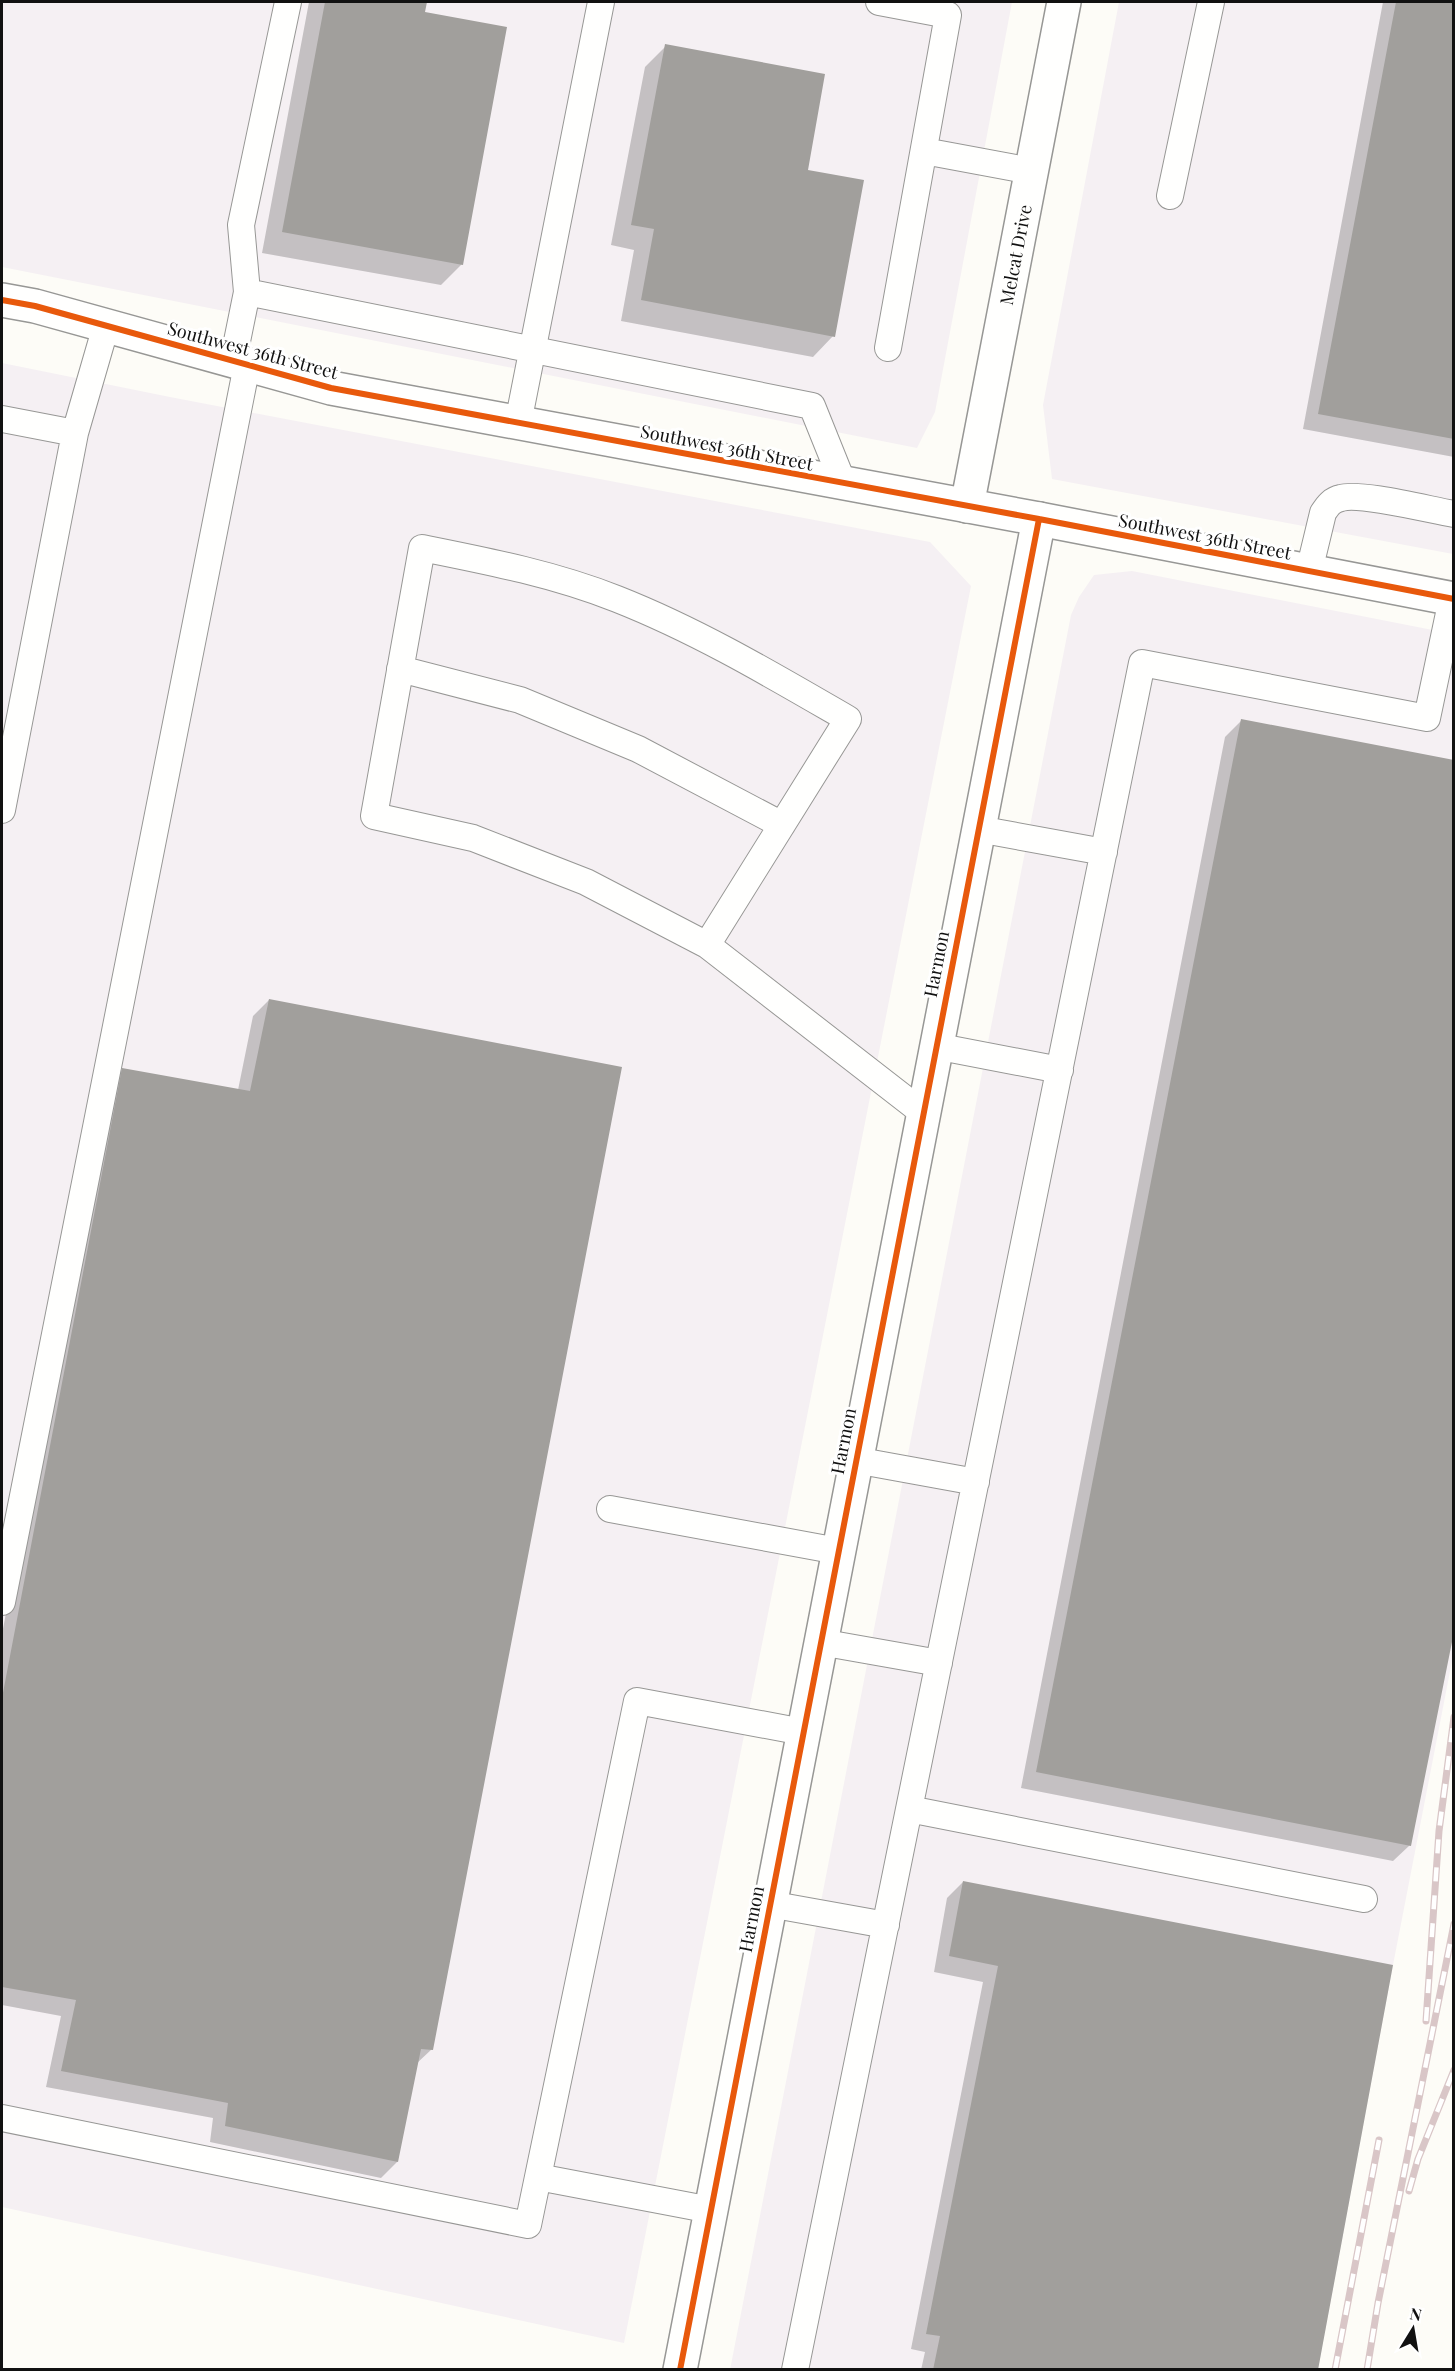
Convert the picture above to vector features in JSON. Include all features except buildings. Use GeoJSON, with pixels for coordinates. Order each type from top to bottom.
{"type":"FeatureCollection","features":[{"type":"Feature","properties":{"kind":"street","name":"Melcat Drive"},"geometry":{"type":"LineString","coordinates":[[968,506],[1064,2]]}},
{"type":"Feature","properties":{"kind":"street","name":"Southwest 36th Street"},"geometry":{"type":"LineString","coordinates":[[2,300],[35,306],[330,388],[1039,519],[1453,599]]}},
{"type":"Feature","properties":{"kind":"street","name":"Harmon"},"geometry":{"type":"LineString","coordinates":[[680,2370],[922,1112],[1039,519]]}},
{"type":"Feature","properties":{"kind":"lane"},"geometry":{"type":"LineString","coordinates":[[2,1602],[240,363],[247,292],[241,225],[288,2]]}},
{"type":"Feature","properties":{"kind":"lane"},"geometry":{"type":"LineString","coordinates":[[518,423],[601,2]]}},
{"type":"Feature","properties":{"kind":"lane"},"geometry":{"type":"LineString","coordinates":[[879,2],[948,15],[888,348]]}},
{"type":"Feature","properties":{"kind":"lane"},"geometry":{"type":"LineString","coordinates":[[1170,196],[1211,2]]}},
{"type":"Feature","properties":{"kind":"lane"},"geometry":{"type":"LineString","coordinates":[[924,151],[1031,171]]}},
{"type":"Feature","properties":{"kind":"lane"},"geometry":{"type":"LineString","coordinates":[[247,292],[812,406],[843,483]]}},
{"type":"Feature","properties":{"kind":"lane"},"geometry":{"type":"LineString","coordinates":[[2,810],[75,433],[106,326]]}},
{"type":"Feature","properties":{"kind":"lane"},"geometry":{"type":"LineString","coordinates":[[2,419],[75,433]]}},
{"type":"Feature","properties":{"kind":"lane"},"geometry":{"type":"LineString","coordinates":[[1309,571],[1323,513],[1339,498],[1362,497],[1454,514]]}},
{"type":"Feature","properties":{"kind":"lane"},"geometry":{"type":"LineString","coordinates":[[708,945],[848,719],[714,642],[615,598],[518,567],[422,548],[374,816],[484,842],[586,882],[708,945],[922,1112]]}},
{"type":"Feature","properties":{"kind":"lane"},"geometry":{"type":"LineString","coordinates":[[795,2370],[1142,663],[1427,718],[1453,599]]}},
{"type":"Feature","properties":{"kind":"lane"},"geometry":{"type":"LineString","coordinates":[[400,669],[520,700],[638,748],[782,825]]}},
{"type":"Feature","properties":{"kind":"lane"},"geometry":{"type":"LineString","coordinates":[[978,829],[1104,852]]}},
{"type":"Feature","properties":{"kind":"lane"},"geometry":{"type":"LineString","coordinates":[[935,1046],[1060,1070]]}},
{"type":"Feature","properties":{"kind":"lane"},"geometry":{"type":"LineString","coordinates":[[855,1460],[976,1482]]}},
{"type":"Feature","properties":{"kind":"lane"},"geometry":{"type":"LineString","coordinates":[[610,1509],[838,1551]]}},
{"type":"Feature","properties":{"kind":"lane"},"geometry":{"type":"LineString","coordinates":[[820,1642],[939,1664]]}},
{"type":"Feature","properties":{"kind":"lane"},"geometry":{"type":"LineString","coordinates":[[2,2118],[528,2225],[637,1701],[803,1732]]}},
{"type":"Feature","properties":{"kind":"lane"},"geometry":{"type":"LineString","coordinates":[[909,1809],[1364,1899]]}},
{"type":"Feature","properties":{"kind":"lane"},"geometry":{"type":"LineString","coordinates":[[769,1904],[886,1925]]}},
{"type":"Feature","properties":{"kind":"lane"},"geometry":{"type":"LineString","coordinates":[[538,2177],[711,2210]]}},
{"type":"Feature","properties":{"kind":"shaded area"},"geometry":{"type":"Polygon","coordinates":[[[2,2],[1012,2],[935,412],[917,448],[2,267],[2,2]]]}},
{"type":"Feature","properties":{"kind":"shaded area"},"geometry":{"type":"Polygon","coordinates":[[[1119,2],[1453,2],[1453,554],[1052,479],[1043,405],[1119,2]]]}},
{"type":"Feature","properties":{"kind":"shaded area"},"geometry":{"type":"Polygon","coordinates":[[[2,363],[930,542],[971,586],[624,2343],[2,2207],[2,363]]]}},
{"type":"Feature","properties":{"kind":"shaded area"},"geometry":{"type":"Polygon","coordinates":[[[1132,571],[1453,634],[1453,1656],[1318,2369],[730,2370],[1071,615],[1079,597],[1094,575],[1132,571]]]}},
{"type":"Feature","properties":{"kind":"railway"},"geometry":{"type":"LineString","coordinates":[[1426,2021],[1439,1831],[1454,1717]]}},
{"type":"Feature","properties":{"kind":"railway"},"geometry":{"type":"LineString","coordinates":[[1367,2370],[1378,2303],[1454,1924]]}},
{"type":"Feature","properties":{"kind":"railway"},"geometry":{"type":"LineString","coordinates":[[1409,2191],[1418,2159],[1454,2070]]}},
{"type":"Feature","properties":{"kind":"railway"},"geometry":{"type":"LineString","coordinates":[[1335,2370],[1379,2140]]}},
{"type":"Feature","properties":{"kind":"cycle path"},"geometry":{"type":"LineString","coordinates":[[2,300],[35,306],[331,388],[1039,519],[1454,599]]}},
{"type":"Feature","properties":{"kind":"cycle path"},"geometry":{"type":"LineString","coordinates":[[680,2370],[1039,519]]}}]}
